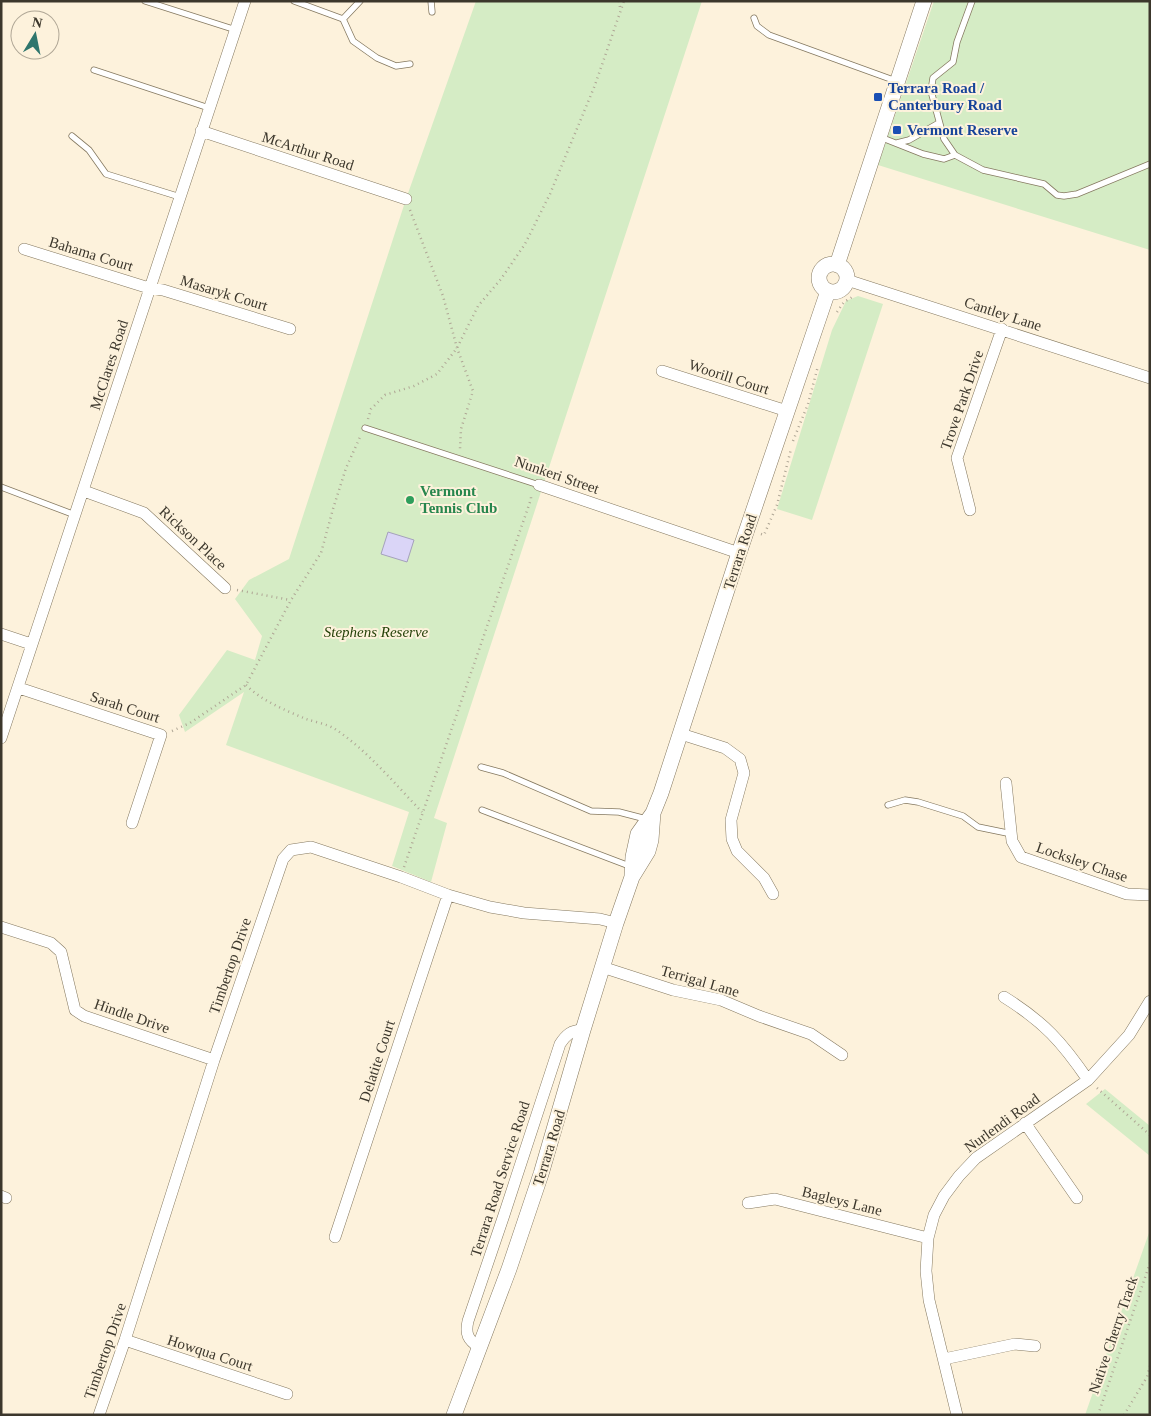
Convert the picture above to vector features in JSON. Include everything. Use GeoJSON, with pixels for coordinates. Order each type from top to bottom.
{"type":"FeatureCollection","features":[{"type":"Feature","properties":{"kind":"main road"},"geometry":{"type":"LineString","coordinates":[[837,265],[924,1]]}},
{"type":"Feature","properties":{"kind":"main road"},"geometry":{"type":"LineString","coordinates":[[827,265],[837,265],[844,268],[847,280],[841,290],[836,292],[828,291],[819,280],[821,272],[827,265]]}},
{"type":"Feature","properties":{"kind":"main road","name":"Terrara Road"},"geometry":{"type":"LineString","coordinates":[[454,1415],[509,1270],[541,1174],[616,923],[634,871],[648,851],[651,818],[681,734],[739,553],[828,291]]}},
{"type":"Feature","properties":{"kind":"street","name":"McClares Road"},"geometry":{"type":"LineString","coordinates":[[1,738],[245,1]]}},
{"type":"Feature","properties":{"kind":"street","name":"McArthur Road"},"geometry":{"type":"LineString","coordinates":[[201,131],[406,200]]}},
{"type":"Feature","properties":{"kind":"street","name":"Bahama Court"},"geometry":{"type":"LineString","coordinates":[[24,249],[150,288]]}},
{"type":"Feature","properties":{"kind":"street","name":"Cantley Lane"},"geometry":{"type":"LineString","coordinates":[[847,280],[1150,378]]}},
{"type":"Feature","properties":{"kind":"street","name":"Masaryk Court"},"geometry":{"type":"LineString","coordinates":[[150,288],[163,290],[290,328]]}},
{"type":"Feature","properties":{"kind":"street","name":"Trove Park Drive"},"geometry":{"type":"LineString","coordinates":[[970,510],[957,458],[1002,329]]}},
{"type":"Feature","properties":{"kind":"street","name":"Woorill Court"},"geometry":{"type":"LineString","coordinates":[[662,371],[787,411]]}},
{"type":"Feature","properties":{"kind":"street","name":"Nunkeri Street"},"geometry":{"type":"LineString","coordinates":[[535,483],[739,553]]}},
{"type":"Feature","properties":{"kind":"street","name":"Rickson Place"},"geometry":{"type":"LineString","coordinates":[[84,491],[144,513],[225,588]]}},
{"type":"Feature","properties":{"kind":"street"},"geometry":{"type":"LineString","coordinates":[[1,634],[32,644]]}},
{"type":"Feature","properties":{"kind":"street","name":"Sarah Court"},"geometry":{"type":"LineString","coordinates":[[19,688],[162,735],[132,823]]}},
{"type":"Feature","properties":{"kind":"street"},"geometry":{"type":"LineString","coordinates":[[681,734],[725,748],[740,759],[744,773],[731,820],[732,839],[737,851],[764,878],[773,894]]}},
{"type":"Feature","properties":{"kind":"street","name":"Locksley Chase"},"geometry":{"type":"LineString","coordinates":[[1006,783],[1012,841],[1021,857],[1127,894],[1150,895]]}},
{"type":"Feature","properties":{"kind":"street","name":"Timbertop Drive"},"geometry":{"type":"LineString","coordinates":[[99,1415],[214,1060],[282,859],[291,850],[311,847],[448,895],[490,907],[524,913],[600,919],[616,923]]}},
{"type":"Feature","properties":{"kind":"street","name":"Delatite Court"},"geometry":{"type":"LineString","coordinates":[[335,1237],[448,895]]}},
{"type":"Feature","properties":{"kind":"street","name":"Hindle Drive"},"geometry":{"type":"LineString","coordinates":[[1,927],[51,943],[61,952],[75,1010],[84,1016],[214,1060]]}},
{"type":"Feature","properties":{"kind":"street","name":"Terrigal Lane"},"geometry":{"type":"LineString","coordinates":[[602,967],[673,990],[721,1000],[759,1016],[811,1034],[842,1055]]}},
{"type":"Feature","properties":{"kind":"street"},"geometry":{"type":"LineString","coordinates":[[1004,997],[1030,1013],[1053,1034],[1088,1080]]}},
{"type":"Feature","properties":{"kind":"street","name":"Nurlendi Road"},"geometry":{"type":"LineString","coordinates":[[956,1415],[929,1300],[926,1271],[928,1238],[934,1215],[944,1196],[976,1158],[1088,1080],[1129,1036],[1150,1001]]}},
{"type":"Feature","properties":{"kind":"street","name":"Terrara Road Service Road"},"geometry":{"type":"LineString","coordinates":[[479,1347],[467,1335],[468,1321],[560,1044],[570,1032],[583,1030]]}},
{"type":"Feature","properties":{"kind":"street"},"geometry":{"type":"LineString","coordinates":[[1025,1123],[1077,1198]]}},
{"type":"Feature","properties":{"kind":"street","name":"Bagleys Lane"},"geometry":{"type":"LineString","coordinates":[[748,1203],[775,1199],[928,1238]]}},
{"type":"Feature","properties":{"kind":"street","name":"Howqua Court"},"geometry":{"type":"LineString","coordinates":[[124,1340],[287,1394]]}},
{"type":"Feature","properties":{"kind":"street"},"geometry":{"type":"LineString","coordinates":[[944,1359],[1015,1344],[1036,1346]]}},
{"type":"Feature","properties":{"kind":"lane"},"geometry":{"type":"LineString","coordinates":[[146,1],[236,30]]}},
{"type":"Feature","properties":{"kind":"lane"},"geometry":{"type":"LineString","coordinates":[[294,1],[343,19],[353,41],[377,58],[396,66],[410,64]]}},
{"type":"Feature","properties":{"kind":"lane"},"geometry":{"type":"LineString","coordinates":[[343,19],[360,1]]}},
{"type":"Feature","properties":{"kind":"lane"},"geometry":{"type":"LineString","coordinates":[[431,1],[432,12]]}},
{"type":"Feature","properties":{"kind":"lane"},"geometry":{"type":"LineString","coordinates":[[972,1],[956,42],[952,62],[933,78],[931,91],[944,139],[955,155],[983,170],[1044,184],[1057,194],[1064,196],[1077,194],[1150,164]]}},
{"type":"Feature","properties":{"kind":"lane"},"geometry":{"type":"LineString","coordinates":[[754,18],[757,26],[769,36],[898,82]]}},
{"type":"Feature","properties":{"kind":"lane"},"geometry":{"type":"LineString","coordinates":[[94,70],[209,108]]}},
{"type":"Feature","properties":{"kind":"lane"},"geometry":{"type":"LineString","coordinates":[[897,143],[910,140],[939,123]]}},
{"type":"Feature","properties":{"kind":"lane"},"geometry":{"type":"LineString","coordinates":[[72,136],[89,150],[106,174],[180,197]]}},
{"type":"Feature","properties":{"kind":"lane"},"geometry":{"type":"LineString","coordinates":[[880,138],[944,160],[955,155]]}},
{"type":"Feature","properties":{"kind":"lane","name":"Nunkeri Street"},"geometry":{"type":"LineString","coordinates":[[365,428],[535,483]]}},
{"type":"Feature","properties":{"kind":"lane"},"geometry":{"type":"LineString","coordinates":[[1,487],[75,516]]}},
{"type":"Feature","properties":{"kind":"lane"},"geometry":{"type":"LineString","coordinates":[[481,767],[503,773],[591,812],[619,812],[651,818]]}},
{"type":"Feature","properties":{"kind":"lane"},"geometry":{"type":"LineString","coordinates":[[888,806],[905,800],[918,802],[963,816],[978,827],[1012,834]]}},
{"type":"Feature","properties":{"kind":"lane"},"geometry":{"type":"LineString","coordinates":[[482,810],[634,871]]}},
{"type":"Feature","properties":{"kind":"path"},"geometry":{"type":"LineString","coordinates":[[619,1],[620,10]]}},
{"type":"Feature","properties":{"kind":"path"},"geometry":{"type":"LineString","coordinates":[[162,735],[190,723],[246,685],[291,600],[321,553],[346,468],[372,409],[385,395],[414,386],[437,374],[457,348],[478,306],[501,279],[525,244],[550,194],[595,86],[624,1]]}},
{"type":"Feature","properties":{"kind":"path"},"geometry":{"type":"LineString","coordinates":[[406,200],[443,296],[457,348],[473,391],[461,430],[460,449],[462,460]]}},
{"type":"Feature","properties":{"kind":"path"},"geometry":{"type":"LineString","coordinates":[[834,318],[844,302],[854,296]]}},
{"type":"Feature","properties":{"kind":"path"},"geometry":{"type":"LineString","coordinates":[[748,530],[764,535],[777,506],[791,448],[811,395],[818,370],[818,362]]}},
{"type":"Feature","properties":{"kind":"path"},"geometry":{"type":"LineString","coordinates":[[401,877],[535,483]]}},
{"type":"Feature","properties":{"kind":"path"},"geometry":{"type":"LineString","coordinates":[[225,588],[291,600]]}},
{"type":"Feature","properties":{"kind":"path"},"geometry":{"type":"LineString","coordinates":[[246,685],[255,694],[270,703],[306,719],[334,728],[367,756],[423,812]]}},
{"type":"Feature","properties":{"kind":"path"},"geometry":{"type":"LineString","coordinates":[[1088,1080],[1150,1135]]}},
{"type":"Feature","properties":{"kind":"path","name":"Native Cherry Track"},"geometry":{"type":"LineString","coordinates":[[1098,1415],[1150,1263]]}},
{"type":"Feature","properties":{"kind":"path"},"geometry":{"type":"LineString","coordinates":[[1124,1415],[1146,1377],[1150,1366]]}},
{"type":"Feature","properties":{"kind":"green space","name":"Stephens Reserve"},"geometry":{"type":"Polygon","coordinates":[[[476,1],[702,1],[434,818],[447,823],[431,882],[392,866],[409,812],[226,745],[244,692],[185,732],[179,715],[227,650],[255,660],[262,636],[235,599],[249,580],[289,559],[406,199],[476,1]]]}},
{"type":"Feature","properties":{"kind":"green space"},"geometry":{"type":"Polygon","coordinates":[[[934,1],[1150,1],[1150,250],[878,165],[934,1]]]}},
{"type":"Feature","properties":{"kind":"green space"},"geometry":{"type":"Polygon","coordinates":[[[858,296],[883,304],[812,520],[777,509],[832,330],[846,301],[858,296]]]}},
{"type":"Feature","properties":{"kind":"green space"},"geometry":{"type":"Polygon","coordinates":[[[1105,1089],[1150,1126],[1150,1156],[1086,1104],[1105,1089]]]}},
{"type":"Feature","properties":{"kind":"green space"},"geometry":{"type":"Polygon","coordinates":[[[1150,1230],[1150,1415],[1085,1415],[1150,1230]]]}},
{"type":"Feature","properties":{"kind":"building"},"geometry":{"type":"Polygon","coordinates":[[[388,532],[414,540],[407,562],[381,554],[388,532]]]}},
{"type":"Feature","properties":{"kind":"place","name":"Terrara Road / Canterbury Road"},"geometry":{"type":"Point","coordinates":[878,97]}},
{"type":"Feature","properties":{"kind":"place","name":"Vermont Reserve"},"geometry":{"type":"Point","coordinates":[897,130]}},
{"type":"Feature","properties":{"kind":"place","name":"Vermont Tennis Club"},"geometry":{"type":"Point","coordinates":[410,500]}}]}
